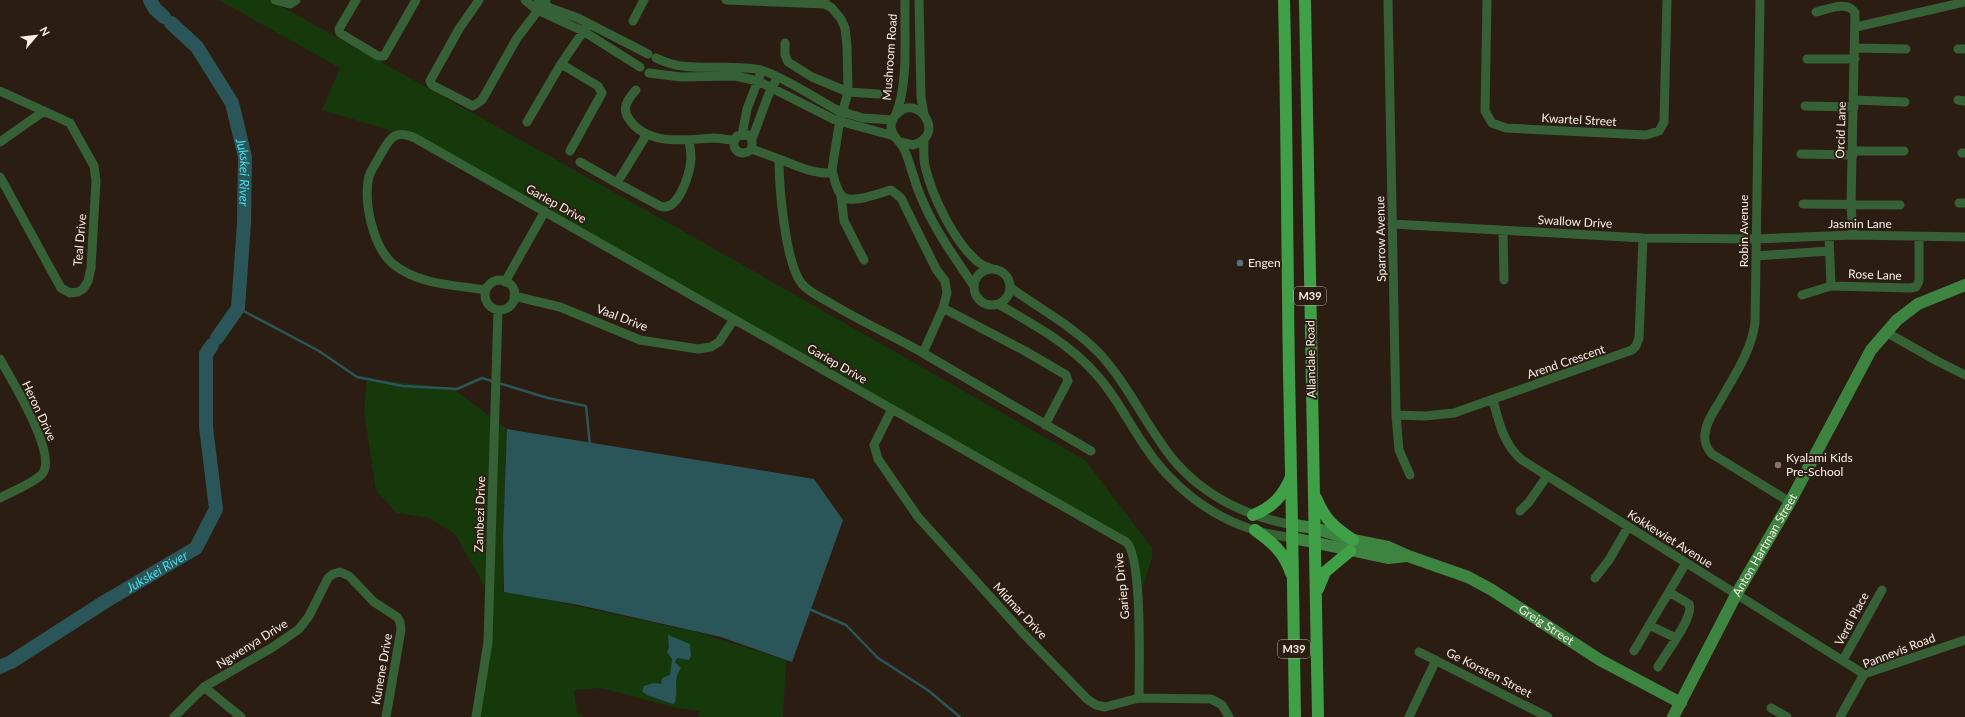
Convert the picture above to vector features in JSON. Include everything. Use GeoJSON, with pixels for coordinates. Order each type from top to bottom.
{"type":"FeatureCollection","features":[{"type":"Feature","properties":{"kind":"main road"},"geometry":{"type":"LineString","coordinates":[[1279,0],[1285,29]]}},
{"type":"Feature","properties":{"kind":"main road","name":"Allandale Road"},"geometry":{"type":"LineString","coordinates":[[1284,0],[1294,525],[1295,717]]}},
{"type":"Feature","properties":{"kind":"main road","name":"Allandale Road"},"geometry":{"type":"LineString","coordinates":[[1305,0],[1314,543],[1317,593],[1318,717]]}},
{"type":"Feature","properties":{"kind":"main road"},"geometry":{"type":"LineString","coordinates":[[1253,514],[1274,504],[1286,489],[1292,475]]}},
{"type":"Feature","properties":{"kind":"main road"},"geometry":{"type":"LineString","coordinates":[[1313,489],[1322,513],[1332,526],[1352,546],[1325,572],[1317,593]]}},
{"type":"Feature","properties":{"kind":"main road"},"geometry":{"type":"LineString","coordinates":[[1255,530],[1273,543],[1280,551],[1287,562],[1294,581]]}},
{"type":"Feature","properties":{"kind":"street"},"geometry":{"type":"LineString","coordinates":[[275,0],[290,4],[296,0]]}},
{"type":"Feature","properties":{"kind":"street"},"geometry":{"type":"LineString","coordinates":[[356,0],[343,20],[339,29],[340,32],[378,56],[384,56],[416,0]]}},
{"type":"Feature","properties":{"kind":"street"},"geometry":{"type":"LineString","coordinates":[[479,0],[459,29],[430,81],[432,85],[473,106],[482,100],[516,38],[541,3]]}},
{"type":"Feature","properties":{"kind":"street"},"geometry":{"type":"LineString","coordinates":[[525,0],[541,3],[586,28],[652,56],[667,64],[680,67],[738,67],[762,71],[778,77],[837,110],[845,118],[913,145],[924,139]]}},
{"type":"Feature","properties":{"kind":"street"},"geometry":{"type":"LineString","coordinates":[[633,21],[644,0]]}},
{"type":"Feature","properties":{"kind":"street"},"geometry":{"type":"LineString","coordinates":[[726,0],[825,2],[841,19],[845,28],[848,92],[839,125],[832,170],[841,196],[844,221],[864,260]]}},
{"type":"Feature","properties":{"kind":"street","name":"Mushroom Road"},"geometry":{"type":"LineString","coordinates":[[894,117],[900,104],[904,78],[906,0]]}},
{"type":"Feature","properties":{"kind":"street"},"geometry":{"type":"LineString","coordinates":[[919,0],[921,97],[924,114],[929,126],[924,139],[925,166],[930,184],[945,217],[969,253],[979,263],[1001,271],[1009,282],[1011,288],[1073,332],[1099,353],[1122,382],[1169,455],[1205,490],[1223,501],[1253,514],[1294,525]]}},
{"type":"Feature","properties":{"kind":"street","name":"Sparrow Avenue"},"geometry":{"type":"LineString","coordinates":[[1388,0],[1396,415],[1399,450],[1410,475]]}},
{"type":"Feature","properties":{"kind":"street","name":"Kwartel Street"},"geometry":{"type":"LineString","coordinates":[[1487,0],[1485,111],[1492,123],[1506,128],[1646,135],[1659,131],[1664,122],[1667,0]]}},
{"type":"Feature","properties":{"kind":"street","name":"Robin Avenue"},"geometry":{"type":"LineString","coordinates":[[1760,0],[1755,323],[1753,335],[1742,362],[1709,420],[1704,434],[1708,450],[1790,502]]}},
{"type":"Feature","properties":{"kind":"street"},"geometry":{"type":"LineString","coordinates":[[1856,27],[1965,2]]}},
{"type":"Feature","properties":{"kind":"street","name":"Orcid Lane"},"geometry":{"type":"LineString","coordinates":[[1816,12],[1847,5],[1854,9],[1855,13],[1856,48],[1851,205],[1853,235]]}},
{"type":"Feature","properties":{"kind":"street"},"geometry":{"type":"LineString","coordinates":[[527,122],[561,64],[586,28]]}},
{"type":"Feature","properties":{"kind":"street"},"geometry":{"type":"LineString","coordinates":[[586,28],[644,72],[681,77],[729,76],[758,81],[833,119],[894,117],[908,108],[917,110],[924,114]]}},
{"type":"Feature","properties":{"kind":"street"},"geometry":{"type":"LineString","coordinates":[[785,43],[785,55],[792,66],[812,77],[848,92],[878,94]]}},
{"type":"Feature","properties":{"kind":"street"},"geometry":{"type":"LineString","coordinates":[[1856,48],[1906,49]]}},
{"type":"Feature","properties":{"kind":"street"},"geometry":{"type":"LineString","coordinates":[[640,68],[639,60],[652,56]]}},
{"type":"Feature","properties":{"kind":"street"},"geometry":{"type":"LineString","coordinates":[[649,73],[657,68],[652,56]]}},
{"type":"Feature","properties":{"kind":"street"},"geometry":{"type":"LineString","coordinates":[[1807,59],[1855,59]]}},
{"type":"Feature","properties":{"kind":"street"},"geometry":{"type":"LineString","coordinates":[[561,64],[598,86],[602,93],[570,151]]}},
{"type":"Feature","properties":{"kind":"street"},"geometry":{"type":"LineString","coordinates":[[762,71],[734,146],[736,152],[748,154],[752,150],[752,140],[772,87],[778,77]]}},
{"type":"Feature","properties":{"kind":"street"},"geometry":{"type":"LineString","coordinates":[[636,90],[627,101],[625,113],[634,126],[647,134],[665,140],[748,136],[752,140]]}},
{"type":"Feature","properties":{"kind":"street","name":"Teal Drive"},"geometry":{"type":"LineString","coordinates":[[0,91],[70,123],[95,170],[93,254],[88,281],[80,291],[70,293],[61,288],[0,177]]}},
{"type":"Feature","properties":{"kind":"street"},"geometry":{"type":"LineString","coordinates":[[1805,106],[1905,102]]}},
{"type":"Feature","properties":{"kind":"street"},"geometry":{"type":"LineString","coordinates":[[0,142],[44,111]]}},
{"type":"Feature","properties":{"kind":"street"},"geometry":{"type":"LineString","coordinates":[[894,117],[891,128],[906,154],[921,197],[933,223],[949,250],[974,286],[977,296],[984,302],[998,304],[1052,337],[1094,372],[1115,399],[1144,446],[1177,485],[1212,513],[1255,530],[1293,538]]}},
{"type":"Feature","properties":{"kind":"street"},"geometry":{"type":"LineString","coordinates":[[617,183],[647,134]]}},
{"type":"Feature","properties":{"kind":"street","name":"Gariep Drive"},"geometry":{"type":"LineString","coordinates":[[486,290],[448,285],[421,278],[393,264],[380,248],[372,224],[368,183],[372,169],[388,141],[396,135],[406,135],[415,138],[506,191],[545,211],[1121,538],[1130,545],[1138,601],[1139,698]]}},
{"type":"Feature","properties":{"kind":"street"},"geometry":{"type":"LineString","coordinates":[[580,162],[664,207],[672,204],[682,189],[689,172],[691,159],[689,140]]}},
{"type":"Feature","properties":{"kind":"street"},"geometry":{"type":"LineString","coordinates":[[752,150],[824,174],[830,173],[832,170]]}},
{"type":"Feature","properties":{"kind":"street"},"geometry":{"type":"LineString","coordinates":[[1802,154],[1904,151]]}},
{"type":"Feature","properties":{"kind":"street"},"geometry":{"type":"LineString","coordinates":[[779,159],[779,185],[792,258],[796,272],[802,283],[811,292],[856,319],[923,353],[1091,451]]}},
{"type":"Feature","properties":{"kind":"street"},"geometry":{"type":"LineString","coordinates":[[841,196],[846,200],[854,200],[891,190],[898,194],[936,269],[945,281],[947,293],[943,308],[923,353]]}},
{"type":"Feature","properties":{"kind":"street"},"geometry":{"type":"LineString","coordinates":[[1803,204],[1900,205]]}},
{"type":"Feature","properties":{"kind":"street"},"geometry":{"type":"LineString","coordinates":[[505,282],[545,211]]}},
{"type":"Feature","properties":{"kind":"street","name":"Swallow Drive"},"geometry":{"type":"LineString","coordinates":[[1392,224],[1643,238],[1756,239]]}},
{"type":"Feature","properties":{"kind":"street"},"geometry":{"type":"LineString","coordinates":[[1503,231],[1504,280]]}},
{"type":"Feature","properties":{"kind":"street","name":"Jasmin Lane"},"geometry":{"type":"LineString","coordinates":[[1756,239],[1853,235],[1965,237]]}},
{"type":"Feature","properties":{"kind":"street","name":"Rose Lane"},"geometry":{"type":"LineString","coordinates":[[1829,236],[1831,286]]}},
{"type":"Feature","properties":{"kind":"street","name":"Rose Lane"},"geometry":{"type":"LineString","coordinates":[[1802,295],[1831,286],[1916,287],[1918,281],[1919,237]]}},
{"type":"Feature","properties":{"kind":"street","name":"Arend Crescent"},"geometry":{"type":"LineString","coordinates":[[1396,415],[1444,415],[1493,400],[1624,354],[1636,346],[1639,338],[1643,238]]}},
{"type":"Feature","properties":{"kind":"street"},"geometry":{"type":"LineString","coordinates":[[1756,256],[1829,251]]}},
{"type":"Feature","properties":{"kind":"street"},"geometry":{"type":"LineString","coordinates":[[974,286],[980,274],[992,269]]}},
{"type":"Feature","properties":{"kind":"street"},"geometry":{"type":"LineString","coordinates":[[496,281],[505,282],[511,286],[514,296],[509,307],[498,310],[489,305],[485,295],[486,290],[496,281]]}},
{"type":"Feature","properties":{"kind":"street"},"geometry":{"type":"LineString","coordinates":[[998,304],[1008,295],[1009,282]]}},
{"type":"Feature","properties":{"kind":"street","name":"Anton Hartman Street"},"geometry":{"type":"LineString","coordinates":[[1674,717],[1736,595],[1790,502],[1864,360],[1897,320],[1918,304],[1965,285]]}},
{"type":"Feature","properties":{"kind":"street","name":"Vaal Drive"},"geometry":{"type":"LineString","coordinates":[[514,296],[560,307],[640,340],[698,349],[711,347],[719,342],[734,319]]}},
{"type":"Feature","properties":{"kind":"street"},"geometry":{"type":"LineString","coordinates":[[943,308],[1025,351],[1066,375],[1068,381],[1045,425]]}},
{"type":"Feature","properties":{"kind":"street","name":"Zambezi Drive"},"geometry":{"type":"LineString","coordinates":[[476,717],[488,642],[496,391],[495,367],[498,310]]}},
{"type":"Feature","properties":{"kind":"street"},"geometry":{"type":"LineString","coordinates":[[1886,332],[1937,361],[1965,374]]}},
{"type":"Feature","properties":{"kind":"street","name":"Heron Drive"},"geometry":{"type":"LineString","coordinates":[[0,359],[26,405],[45,452],[46,461],[45,470],[40,476],[0,498]]}},
{"type":"Feature","properties":{"kind":"street","name":"Kokkewiet Avenue"},"geometry":{"type":"LineString","coordinates":[[1493,400],[1505,440],[1510,449],[1522,460],[1864,674]]}},
{"type":"Feature","properties":{"kind":"street","name":"Midmar Drive"},"geometry":{"type":"LineString","coordinates":[[892,409],[874,442],[875,451],[900,493],[923,523],[1022,632],[1087,698],[1096,705],[1104,707],[1139,698],[1210,699],[1222,705],[1229,717]]}},
{"type":"Feature","properties":{"kind":"street"},"geometry":{"type":"LineString","coordinates":[[1520,511],[1529,502],[1548,476]]}},
{"type":"Feature","properties":{"kind":"street","name":"Greig Street"},"geometry":{"type":"LineString","coordinates":[[1294,525],[1314,528],[1352,546]]}},
{"type":"Feature","properties":{"kind":"street"},"geometry":{"type":"LineString","coordinates":[[1595,578],[1609,560],[1628,527]]}},
{"type":"Feature","properties":{"kind":"street","name":"Greig Street"},"geometry":{"type":"LineString","coordinates":[[1293,538],[1314,543],[1388,547],[1408,556],[1457,573],[1480,583],[1600,660],[1681,703]]}},
{"type":"Feature","properties":{"kind":"street"},"geometry":{"type":"LineString","coordinates":[[1634,652],[1686,563]]}},
{"type":"Feature","properties":{"kind":"street","name":"Kunene Drive"},"geometry":{"type":"LineString","coordinates":[[328,578],[337,572],[347,574],[371,599],[395,615],[400,622],[401,630],[386,717]]}},
{"type":"Feature","properties":{"kind":"street","name":"Ngwenya Drive"},"geometry":{"type":"LineString","coordinates":[[174,717],[204,687],[273,647],[299,629],[309,616],[328,578]]}},
{"type":"Feature","properties":{"kind":"street","name":"Verdi Place"},"geometry":{"type":"LineString","coordinates":[[1843,660],[1882,590]]}},
{"type":"Feature","properties":{"kind":"street"},"geometry":{"type":"LineString","coordinates":[[1658,667],[1688,619],[1690,606],[1669,592]]}},
{"type":"Feature","properties":{"kind":"street"},"geometry":{"type":"LineString","coordinates":[[1649,625],[1676,638]]}},
{"type":"Feature","properties":{"kind":"street","name":"Pannevis Road"},"geometry":{"type":"LineString","coordinates":[[1840,717],[1864,674],[1965,640]]}},
{"type":"Feature","properties":{"kind":"street","name":"Ge Korsten Street"},"geometry":{"type":"LineString","coordinates":[[1419,652],[1544,716]]}},
{"type":"Feature","properties":{"kind":"street"},"geometry":{"type":"LineString","coordinates":[[1409,717],[1436,660]]}},
{"type":"Feature","properties":{"kind":"street"},"geometry":{"type":"LineString","coordinates":[[204,687],[240,717]]}},
{"type":"Feature","properties":{"kind":"street"},"geometry":{"type":"LineString","coordinates":[[1771,708],[1787,717]]}},
{"type":"Feature","properties":{"kind":"green space"},"geometry":{"type":"Polygon","coordinates":[[[219,0],[270,0],[644,209],[1085,460],[1152,548],[1152,558],[1138,601],[1126,542],[406,135],[322,110],[340,68],[219,0]]]}},
{"type":"Feature","properties":{"kind":"green space"},"geometry":{"type":"Polygon","coordinates":[[[367,379],[452,388],[507,429],[503,590],[696,632],[786,660],[783,717],[698,717],[699,711],[677,708],[601,688],[574,690],[577,714],[582,713],[583,717],[476,717],[489,594],[455,534],[430,518],[397,513],[376,491],[364,411],[367,379]]]}},
{"type":"Feature","properties":{"kind":"water"},"geometry":{"type":"Polygon","coordinates":[[[507,429],[814,479],[843,520],[792,662],[721,637],[579,605],[504,592],[503,538],[507,429]]]}},
{"type":"Feature","properties":{"kind":"water"},"geometry":{"type":"Polygon","coordinates":[[[668,635],[690,644],[691,656],[689,660],[677,658],[675,662],[681,668],[676,681],[676,697],[673,704],[647,695],[642,691],[644,686],[654,683],[661,684],[662,678],[670,675],[672,659],[667,652],[669,647],[668,635]]]}},
{"type":"Feature","properties":{"kind":"waterway","name":"Jukskei River"},"geometry":{"type":"LineString","coordinates":[[150,0],[155,9],[164,17]]}},
{"type":"Feature","properties":{"kind":"waterway","name":"Jukskei River"},"geometry":{"type":"LineString","coordinates":[[171,23],[197,47],[232,103],[245,157],[244,223],[238,308],[217,338]]}},
{"type":"Feature","properties":{"kind":"waterway"},"geometry":{"type":"LineString","coordinates":[[238,308],[319,351],[357,377],[403,386],[457,389],[482,378],[548,398],[586,406],[590,446]]}},
{"type":"Feature","properties":{"kind":"waterway","name":"Jukskei River"},"geometry":{"type":"LineString","coordinates":[[0,667],[11,662],[106,601],[196,548],[216,509],[206,427],[206,354],[212,345]]}},
{"type":"Feature","properties":{"kind":"waterway"},"geometry":{"type":"LineString","coordinates":[[809,609],[846,625],[878,658],[929,691],[960,717]]}},
{"type":"Feature","properties":{"kind":"place","name":"Engen"},"geometry":{"type":"Point","coordinates":[1240,263]}},
{"type":"Feature","properties":{"kind":"place","name":"Kyalami Kids Pre-School"},"geometry":{"type":"Point","coordinates":[1778,465]}}]}
